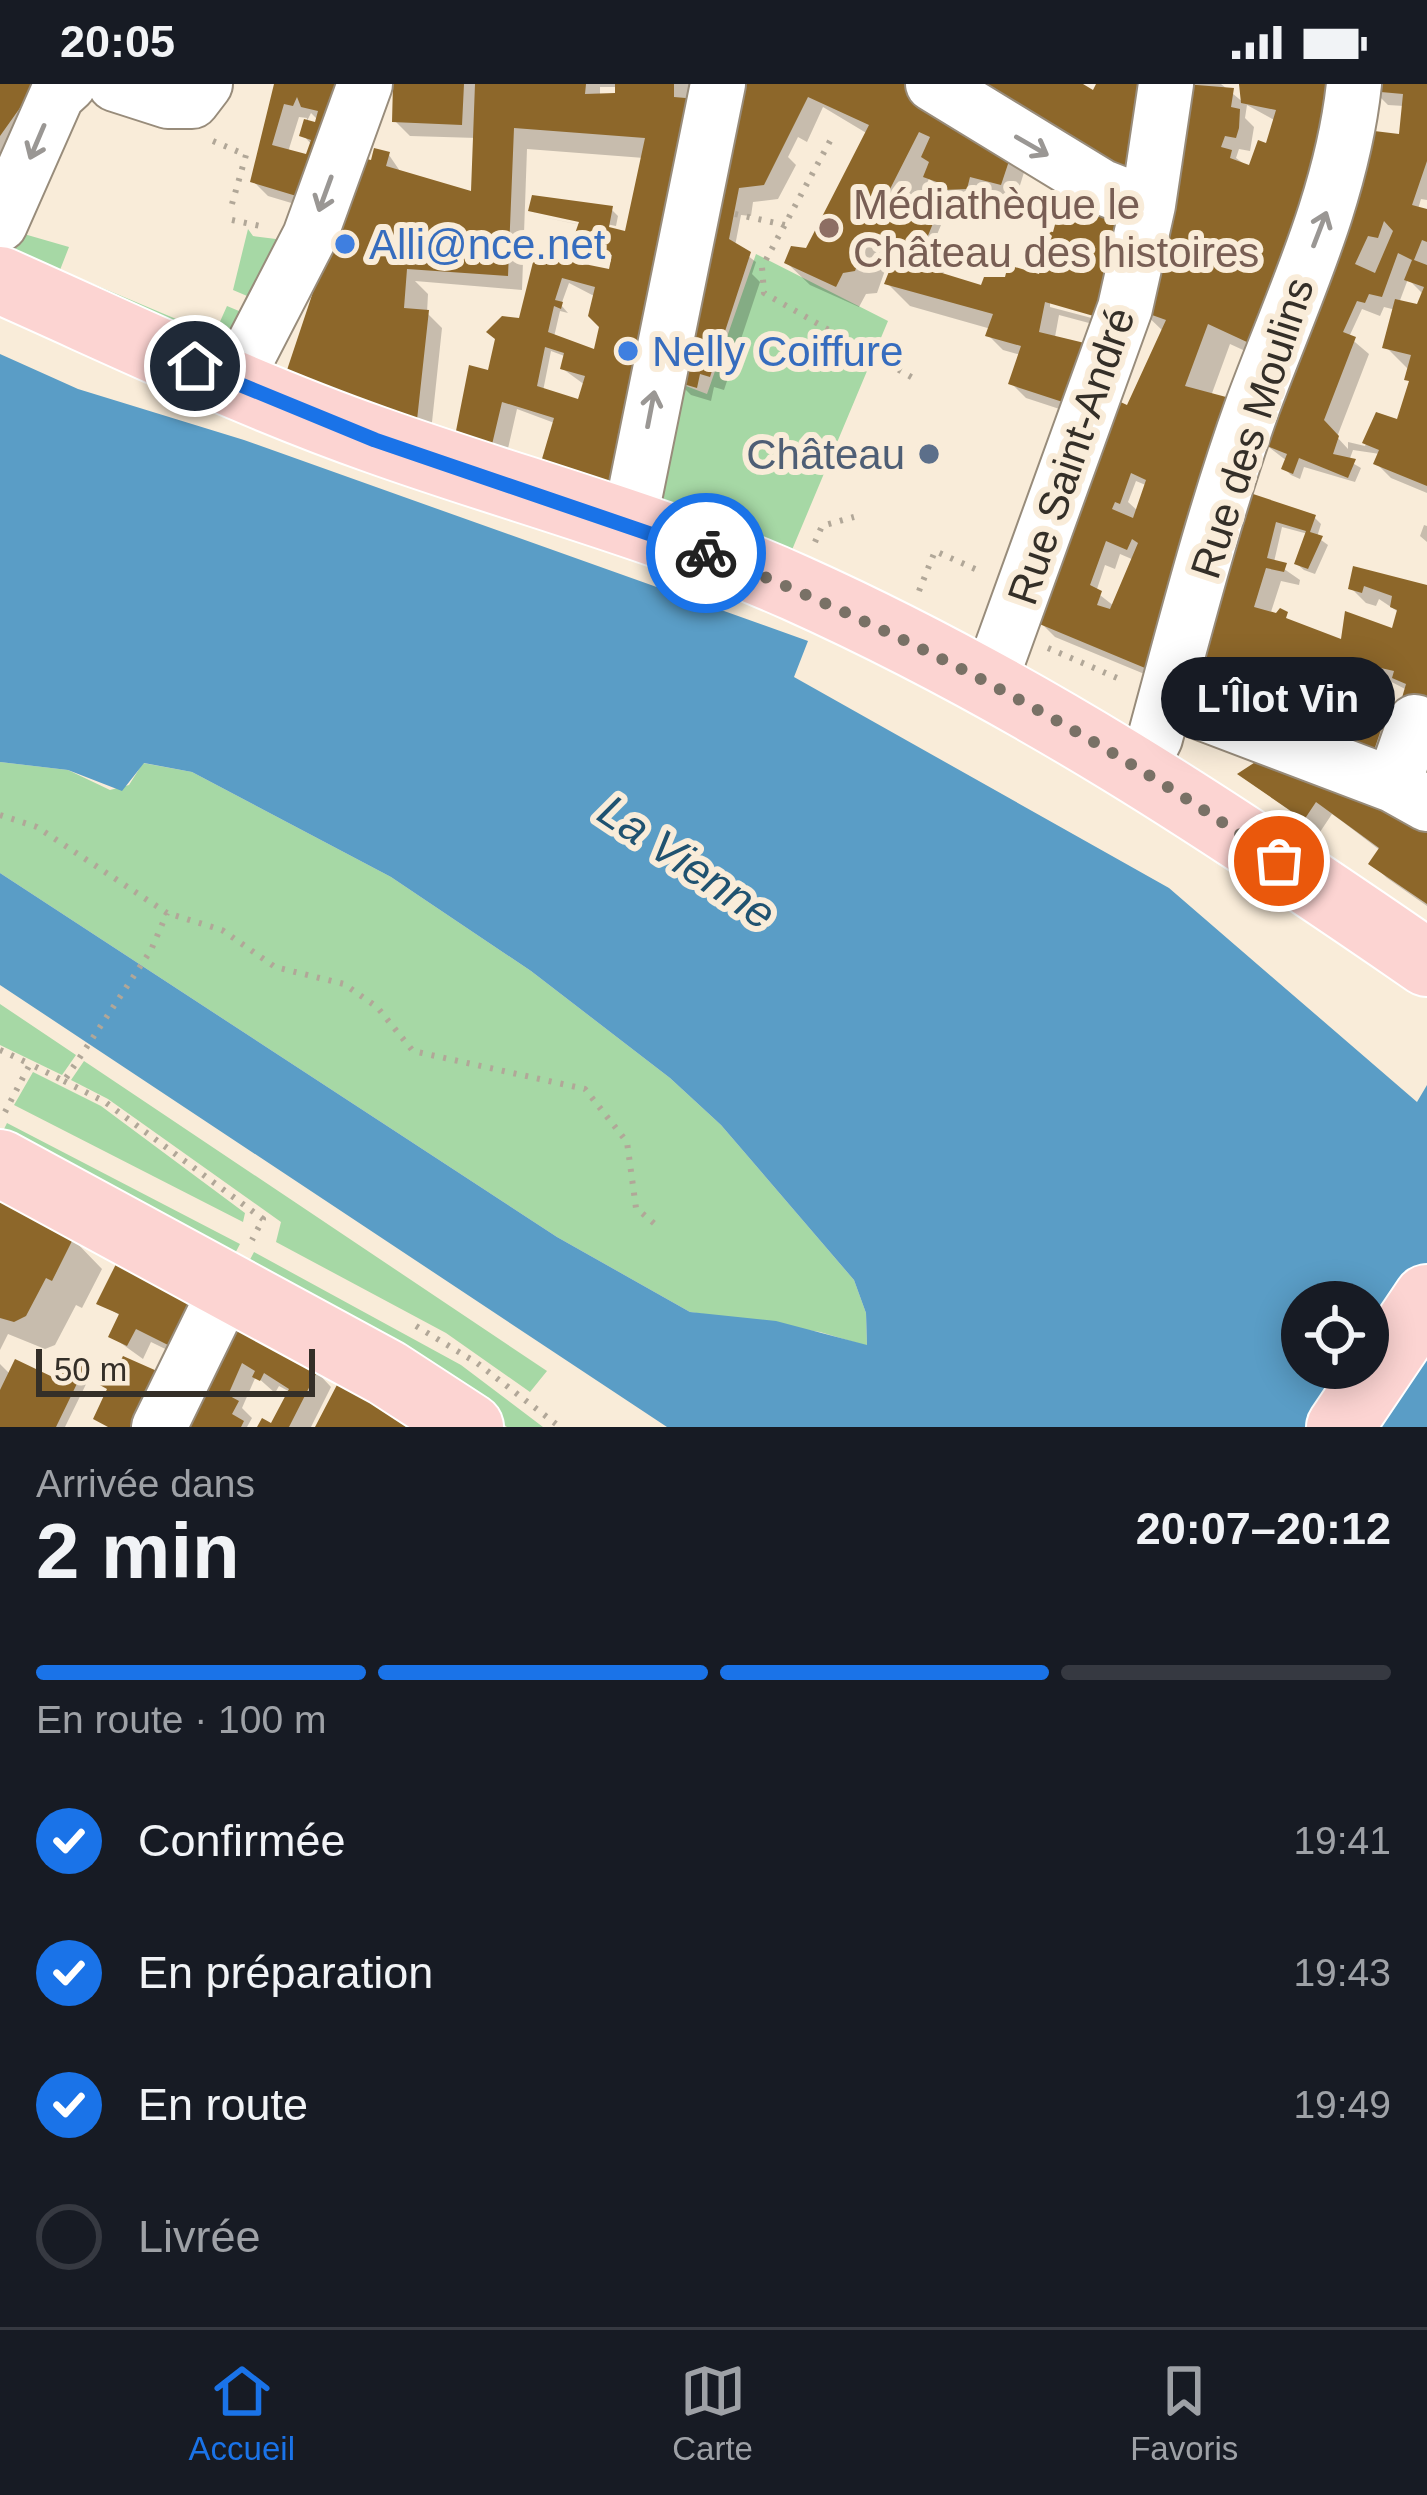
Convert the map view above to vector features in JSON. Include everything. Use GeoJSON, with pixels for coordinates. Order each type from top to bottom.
{"type":"FeatureCollection","features":[{"type":"Feature","properties":{"kind":"main road"},"geometry":{"type":"LineString","coordinates":[[0,280],[375,440],[629,524],[999,658],[1140,768],[1427,963]]}},
{"type":"Feature","properties":{"kind":"main road"},"geometry":{"type":"LineString","coordinates":[[0,1163],[236,1271],[470,1427]]}},
{"type":"Feature","properties":{"kind":"main road"},"geometry":{"type":"LineString","coordinates":[[1340,1427],[1427,1298]]}},
{"type":"Feature","properties":{"kind":"street"},"geometry":{"type":"LineString","coordinates":[[5,214],[57,95],[68,84]]}},
{"type":"Feature","properties":{"kind":"street"},"geometry":{"type":"LineString","coordinates":[[115,84],[168,101],[192,101],[205,84]]}},
{"type":"Feature","properties":{"kind":"street"},"geometry":{"type":"LineString","coordinates":[[234,383],[310,236],[365,84]]}},
{"type":"Feature","properties":{"kind":"street"},"geometry":{"type":"LineString","coordinates":[[629,524],[718,84]]}},
{"type":"Feature","properties":{"kind":"street"},"geometry":{"type":"LineString","coordinates":[[933,84],[1102,188],[1148,206]]}},
{"type":"Feature","properties":{"kind":"street","name":"Rue Saint-André"},"geometry":{"type":"LineString","coordinates":[[999,658],[1125,308],[1148,206],[1166,84]]}},
{"type":"Feature","properties":{"kind":"street","name":"Rue des Moulins"},"geometry":{"type":"LineString","coordinates":[[1140,768],[1166,699],[1251,411],[1329,206],[1349,129],[1354,84]]}},
{"type":"Feature","properties":{"kind":"street"},"geometry":{"type":"LineString","coordinates":[[1166,699],[1410,794],[1415,722]]}},
{"type":"Feature","properties":{"kind":"street"},"geometry":{"type":"LineString","coordinates":[[159,1427],[236,1271]]}},
{"type":"Feature","properties":{"kind":"path"},"geometry":{"type":"LineString","coordinates":[[830,141],[763,267],[764,293],[913,378]]}},
{"type":"Feature","properties":{"kind":"path"},"geometry":{"type":"LineString","coordinates":[[232,204],[243,168]]}},
{"type":"Feature","properties":{"kind":"path"},"geometry":{"type":"LineString","coordinates":[[735,214],[784,225]]}},
{"type":"Feature","properties":{"kind":"path"},"geometry":{"type":"LineString","coordinates":[[918,592],[935,551],[983,573]]}},
{"type":"Feature","properties":{"kind":"path"},"geometry":{"type":"LineString","coordinates":[[999,658],[1166,699]]}},
{"type":"Feature","properties":{"kind":"path"},"geometry":{"type":"LineString","coordinates":[[0,815],[37,827],[167,913],[222,930],[275,968],[344,984],[376,1007],[413,1051],[585,1090],[627,1142],[636,1208],[656,1225]]}},
{"type":"Feature","properties":{"kind":"path"},"geometry":{"type":"LineString","coordinates":[[64,1081],[152,950],[167,913]]}},
{"type":"Feature","properties":{"kind":"path"},"geometry":{"type":"LineString","coordinates":[[0,1050],[105,1102],[263,1219],[236,1271]]}},
{"type":"Feature","properties":{"kind":"path"},"geometry":{"type":"LineString","coordinates":[[0,1120],[30,1064]]}},
{"type":"Feature","properties":{"kind":"green space"},"geometry":{"type":"Polygon","coordinates":[[[248,229],[253,236],[292,241],[259,301],[233,290],[248,229]]]}},
{"type":"Feature","properties":{"kind":"green space"},"geometry":{"type":"Polygon","coordinates":[[[24,234],[69,247],[60,270],[214,335],[227,306],[251,316],[224,347],[13,253],[24,234]]]}},
{"type":"Feature","properties":{"kind":"green space"},"geometry":{"type":"Polygon","coordinates":[[[756,254],[888,321],[789,557],[661,509],[650,490],[673,381],[707,394],[756,254]]]}},
{"type":"Feature","properties":{"kind":"green space"},"geometry":{"type":"Polygon","coordinates":[[[0,762],[68,770],[110,790],[129,785],[143,763],[192,772],[391,877],[531,971],[670,1078],[721,1125],[854,1280],[866,1313],[867,1346],[820,1332],[690,1312],[557,1237],[0,873],[0,762]]]}},
{"type":"Feature","properties":{"kind":"green space"},"geometry":{"type":"Polygon","coordinates":[[[0,1004],[76,1055],[62,1075],[0,1045],[0,1004]]]}},
{"type":"Feature","properties":{"kind":"green space"},"geometry":{"type":"Polygon","coordinates":[[[84,1061],[547,1371],[530,1392],[446,1333],[276,1242],[281,1222],[108,1099],[71,1080],[84,1061]]]}},
{"type":"Feature","properties":{"kind":"green space"},"geometry":{"type":"Polygon","coordinates":[[[33,1072],[101,1106],[245,1213],[243,1222],[14,1105],[33,1072]]]}},
{"type":"Feature","properties":{"kind":"green space"},"geometry":{"type":"Polygon","coordinates":[[[7,1123],[240,1244],[230,1263],[0,1137],[7,1123]]]}},
{"type":"Feature","properties":{"kind":"green space"},"geometry":{"type":"Polygon","coordinates":[[[254,1252],[461,1365],[543,1427],[507,1427],[452,1385],[244,1271],[254,1252]]]}},
{"type":"Feature","properties":{"kind":"water","name":"La Vienne"},"geometry":{"type":"Polygon","coordinates":[[[0,354],[78,389],[244,440],[808,641],[794,677],[1169,888],[1417,1102],[1427,1085],[1427,1427],[667,1427],[0,985],[0,873],[557,1237],[690,1312],[776,1321],[867,1345],[866,1313],[854,1280],[721,1125],[670,1078],[531,971],[391,877],[192,772],[144,763],[122,791],[68,770],[0,762],[0,354]]]}},
{"type":"Feature","properties":{"kind":"building"},"geometry":{"type":"Polygon","coordinates":[[[0,84],[37,84],[0,136],[0,84]]]}},
{"type":"Feature","properties":{"kind":"building"},"geometry":{"type":"Polygon","coordinates":[[[274,84],[352,84],[313,201],[250,182],[274,84]],[[297,97],[293,106],[284,104],[272,145],[306,154],[311,140],[299,136],[304,119],[315,122],[318,111],[301,107],[297,97]]]}},
{"type":"Feature","properties":{"kind":"building"},"geometry":{"type":"Polygon","coordinates":[[[393,84],[464,84],[462,125],[392,122],[393,84]]]}},
{"type":"Feature","properties":{"kind":"building"},"geometry":{"type":"Polygon","coordinates":[[[475,84],[586,84],[585,94],[615,93],[615,84],[674,84],[674,97],[697,99],[619,478],[599,489],[539,469],[554,418],[502,402],[490,453],[454,441],[469,365],[488,370],[495,339],[486,332],[502,316],[519,318],[535,254],[609,269],[612,255],[572,242],[579,222],[528,211],[532,195],[613,206],[609,227],[625,231],[645,138],[514,128],[508,276],[407,269],[404,308],[429,310],[416,429],[282,385],[358,157],[371,160],[374,148],[390,152],[386,166],[471,191],[475,84]],[[562,278],[555,300],[563,302],[561,309],[554,306],[548,332],[594,349],[599,327],[588,316],[595,287],[562,278]],[[545,347],[537,386],[578,399],[585,376],[560,369],[564,353],[545,347]]]}},
{"type":"Feature","properties":{"kind":"building"},"geometry":{"type":"Polygon","coordinates":[[[734,84],[908,84],[1013,149],[1001,185],[970,177],[967,189],[943,190],[945,185],[923,177],[929,162],[921,157],[930,137],[919,132],[888,193],[936,216],[916,265],[981,285],[984,277],[1005,277],[1008,265],[1039,274],[1052,236],[1047,231],[1053,232],[1068,176],[1123,216],[1104,319],[1045,302],[1039,332],[1097,346],[1081,408],[1008,384],[1021,346],[985,336],[993,314],[884,284],[896,254],[867,239],[855,271],[843,273],[836,287],[784,263],[791,246],[806,248],[869,125],[808,97],[764,185],[739,188],[729,239],[751,252],[710,377],[700,374],[697,388],[673,381],[734,84]]]}},
{"type":"Feature","properties":{"kind":"building"},"geometry":{"type":"Polygon","coordinates":[[[945,84],[1083,84],[1093,90],[1096,84],[1155,84],[1134,183],[945,84]]]}},
{"type":"Feature","properties":{"kind":"building"},"geometry":{"type":"Polygon","coordinates":[[[1184,84],[1234,88],[1231,107],[1240,109],[1239,128],[1236,138],[1225,136],[1221,147],[1232,150],[1230,158],[1249,165],[1258,140],[1266,143],[1276,110],[1241,103],[1239,84],[1339,84],[1262,349],[1208,324],[1185,386],[1241,401],[1157,673],[1037,623],[1112,398],[1127,405],[1166,320],[1138,310],[1184,84]],[[1131,473],[1120,504],[1115,502],[1112,509],[1133,518],[1146,480],[1131,473]],[[1132,539],[1127,550],[1106,541],[1090,585],[1102,591],[1097,605],[1110,609],[1138,543],[1132,539]]]}},
{"type":"Feature","properties":{"kind":"building"},"geometry":{"type":"Polygon","coordinates":[[[1371,84],[1427,84],[1427,161],[1412,205],[1427,209],[1427,242],[1422,240],[1414,260],[1427,265],[1427,486],[1373,464],[1379,450],[1362,443],[1376,412],[1397,419],[1409,381],[1404,380],[1411,355],[1382,348],[1395,299],[1417,304],[1424,287],[1404,280],[1412,260],[1398,253],[1382,297],[1369,294],[1365,303],[1357,301],[1343,332],[1356,337],[1324,420],[1339,436],[1333,454],[1356,459],[1348,478],[1299,458],[1293,474],[1281,469],[1287,454],[1259,443],[1366,130],[1399,134],[1403,94],[1370,91],[1371,84]],[[1384,221],[1378,238],[1368,236],[1355,264],[1375,273],[1393,231],[1384,221]]]}},
{"type":"Feature","properties":{"kind":"building"},"geometry":{"type":"Polygon","coordinates":[[[1244,491],[1316,515],[1310,532],[1323,536],[1308,569],[1294,564],[1306,531],[1276,522],[1267,558],[1287,563],[1284,572],[1266,568],[1254,607],[1276,613],[1280,608],[1288,612],[1286,618],[1341,639],[1345,611],[1392,628],[1397,610],[1390,607],[1392,596],[1364,586],[1362,593],[1348,589],[1353,566],[1427,585],[1427,712],[1401,701],[1406,684],[1392,678],[1394,671],[1372,666],[1367,684],[1392,695],[1389,705],[1359,693],[1352,709],[1384,721],[1371,759],[1186,684],[1244,491]]]}},
{"type":"Feature","properties":{"kind":"building"},"geometry":{"type":"Polygon","coordinates":[[[1263,757],[1427,820],[1427,904],[1368,864],[1379,848],[1316,802],[1304,820],[1237,774],[1263,757]]]}},
{"type":"Feature","properties":{"kind":"building"},"geometry":{"type":"Polygon","coordinates":[[[0,1197],[74,1237],[52,1281],[46,1278],[26,1316],[14,1322],[0,1318],[0,1197]]]}},
{"type":"Feature","properties":{"kind":"building"},"geometry":{"type":"Polygon","coordinates":[[[118,1260],[196,1302],[178,1350],[136,1329],[127,1346],[108,1337],[119,1314],[96,1304],[118,1260]]]}},
{"type":"Feature","properties":{"kind":"building"},"geometry":{"type":"Polygon","coordinates":[[[235,1324],[318,1370],[289,1427],[257,1427],[262,1418],[271,1423],[289,1389],[264,1373],[260,1381],[252,1377],[255,1371],[242,1363],[228,1395],[239,1401],[232,1414],[244,1421],[241,1427],[179,1427],[235,1324]]]}},
{"type":"Feature","properties":{"kind":"building"},"geometry":{"type":"Polygon","coordinates":[[[123,1356],[166,1375],[141,1427],[108,1427],[93,1419],[107,1389],[98,1384],[103,1374],[112,1378],[123,1356]]]}},
{"type":"Feature","properties":{"kind":"building"},"geometry":{"type":"Polygon","coordinates":[[[70,1357],[86,1365],[56,1427],[0,1427],[0,1390],[15,1359],[59,1380],[70,1357]]]}},
{"type":"Feature","properties":{"kind":"building"},"geometry":{"type":"Polygon","coordinates":[[[339,1381],[423,1427],[315,1427],[339,1381]]]}},
{"type":"Feature","properties":{"kind":"way so far"},"geometry":{"type":"LineString","coordinates":[[706,553],[792,586],[1025,704],[1140,768],[1279,861]]}},
{"type":"Feature","properties":{"kind":"place","name":"Médiathèque le Château des histoires"},"geometry":{"type":"Point","coordinates":[829,228]}},
{"type":"Feature","properties":{"kind":"place","name":"Alli@nce.net"},"geometry":{"type":"Point","coordinates":[345,244]}},
{"type":"Feature","properties":{"kind":"place","name":"Nelly Coiffure"},"geometry":{"type":"Point","coordinates":[628,351]}},
{"type":"Feature","properties":{"kind":"place","name":"Château"},"geometry":{"type":"Point","coordinates":[929,454]}},
{"type":"Feature","properties":{"kind":"place","name":"L'Îlot Vin"},"geometry":{"type":"Point","coordinates":[1279,861]}},
{"type":"Feature","properties":{"kind":"route"},"geometry":{"type":"LineString","coordinates":[[195,366],[375,440],[706,553]]}}]}
